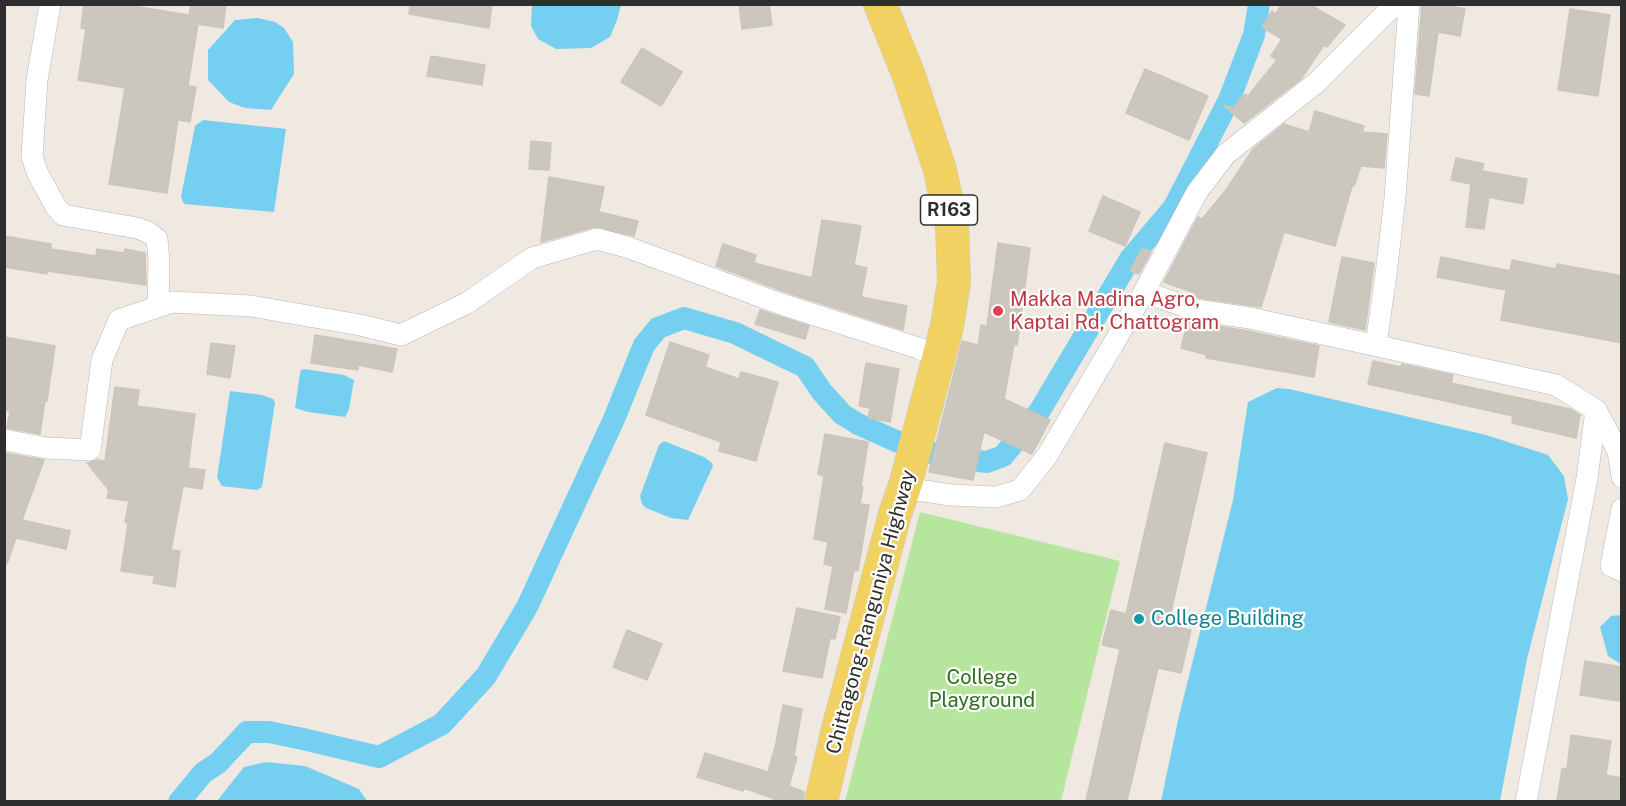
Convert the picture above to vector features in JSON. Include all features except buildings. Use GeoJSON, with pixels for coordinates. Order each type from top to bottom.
{"type":"FeatureCollection","features":[{"type":"Feature","properties":{"kind":"main road","name":"R163"},"geometry":{"type":"LineString","coordinates":[[880,4],[909,75],[940,170],[952,226],[954,282],[939,357]]}},
{"type":"Feature","properties":{"kind":"main road","name":"Chittagong-Ranguniya Highway"},"geometry":{"type":"LineString","coordinates":[[821,801],[856,661],[939,357]]}},
{"type":"Feature","properties":{"kind":"street"},"geometry":{"type":"LineString","coordinates":[[50,4],[38,80],[34,124],[32,157],[38,174],[56,207],[63,215],[137,228],[157,238],[158,307]]}},
{"type":"Feature","properties":{"kind":"street"},"geometry":{"type":"LineString","coordinates":[[905,485],[951,495],[996,497],[1020,490],[1047,456],[1144,292],[1197,192],[1226,154],[1316,83],[1397,4]]}},
{"type":"Feature","properties":{"kind":"street"},"geometry":{"type":"LineString","coordinates":[[1376,345],[1395,198],[1409,4]]}},
{"type":"Feature","properties":{"kind":"street"},"geometry":{"type":"LineString","coordinates":[[4,440],[48,448],[90,450],[102,360],[119,320],[172,302],[251,306],[401,335],[467,303],[532,258],[597,239],[627,247],[781,304],[918,348],[939,357]]}},
{"type":"Feature","properties":{"kind":"street"},"geometry":{"type":"LineString","coordinates":[[1144,292],[1196,310],[1250,318],[1556,386],[1596,410],[1618,451],[1622,477]]}},
{"type":"Feature","properties":{"kind":"street"},"geometry":{"type":"LineString","coordinates":[[1526,801],[1587,478],[1596,410]]}},
{"type":"Feature","properties":{"kind":"street"},"geometry":{"type":"LineString","coordinates":[[1622,509],[1611,566],[1622,572]]}},
{"type":"Feature","properties":{"kind":"green space","name":"College Playground"},"geometry":{"type":"Polygon","coordinates":[[[920,512],[1120,561],[1061,801],[845,801],[920,512]]]}},
{"type":"Feature","properties":{"kind":"water"},"geometry":{"type":"Polygon","coordinates":[[[532,4],[621,5],[610,37],[591,48],[556,49],[538,39],[531,26],[532,4]]]}},
{"type":"Feature","properties":{"kind":"water"},"geometry":{"type":"Polygon","coordinates":[[[258,18],[275,22],[284,28],[293,42],[294,74],[271,110],[245,108],[229,102],[208,80],[208,50],[235,20],[258,18]]]}},
{"type":"Feature","properties":{"kind":"water"},"geometry":{"type":"Polygon","coordinates":[[[203,120],[286,129],[274,212],[184,204],[181,197],[195,126],[203,120]]]}},
{"type":"Feature","properties":{"kind":"water"},"geometry":{"type":"Polygon","coordinates":[[[304,369],[344,375],[354,380],[349,409],[345,417],[295,408],[300,373],[304,369]]]}},
{"type":"Feature","properties":{"kind":"water"},"geometry":{"type":"Polygon","coordinates":[[[1277,388],[1486,435],[1548,455],[1564,476],[1568,499],[1527,659],[1500,801],[1161,801],[1179,716],[1233,500],[1248,402],[1277,388]]]}},
{"type":"Feature","properties":{"kind":"water"},"geometry":{"type":"Polygon","coordinates":[[[230,391],[262,395],[273,399],[275,403],[262,487],[257,490],[222,486],[217,478],[230,391]]]}},
{"type":"Feature","properties":{"kind":"water"},"geometry":{"type":"Polygon","coordinates":[[[664,441],[704,457],[713,466],[688,520],[671,518],[646,508],[642,504],[640,496],[659,445],[664,441]]]}},
{"type":"Feature","properties":{"kind":"water"},"geometry":{"type":"Polygon","coordinates":[[[1622,615],[1621,664],[1608,656],[1600,627],[1611,616],[1622,615]]]}},
{"type":"Feature","properties":{"kind":"water"},"geometry":{"type":"Polygon","coordinates":[[[266,762],[305,766],[359,789],[367,801],[217,801],[244,767],[266,762]]]}},
{"type":"Feature","properties":{"kind":"waterway"},"geometry":{"type":"LineString","coordinates":[[179,802],[203,773],[218,763],[247,732],[269,732],[379,757],[442,724],[486,676],[527,607],[614,419],[644,345],[658,328],[684,318],[735,333],[805,367],[822,392],[842,414],[896,441],[941,456],[958,459],[987,462],[1003,456],[1039,412],[1130,259],[1174,207],[1229,100],[1254,35],[1259,4]]}},
{"type":"Feature","properties":{"kind":"place","name":"Makka Madina Agro, Kaptai Rd, Chattogram"},"geometry":{"type":"Point","coordinates":[998,311]}},
{"type":"Feature","properties":{"kind":"place","name":"College Building"},"geometry":{"type":"Point","coordinates":[1139,619]}}]}
